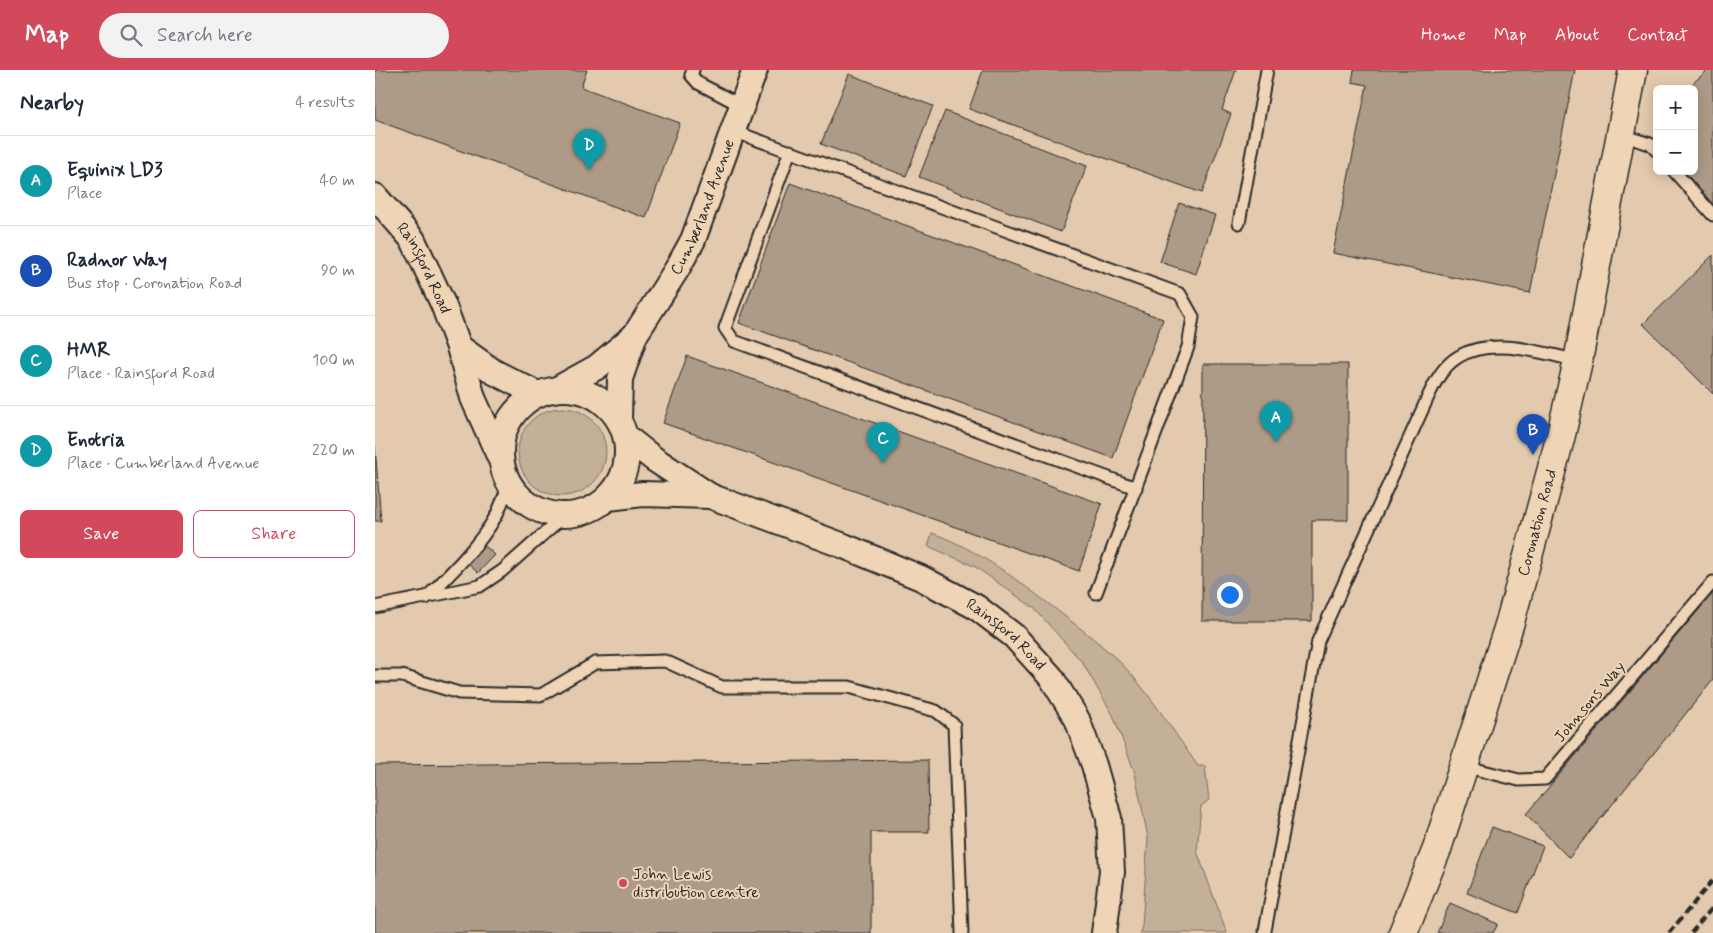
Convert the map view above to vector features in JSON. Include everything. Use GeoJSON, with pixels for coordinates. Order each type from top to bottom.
{"type":"FeatureCollection","features":[{"type":"Feature","properties":{"kind":"street","name":"Cumberland Avenue"},"geometry":{"type":"LineString","coordinates":[[622,428],[620,379],[635,335],[693,240],[755,70]]}},
{"type":"Feature","properties":{"kind":"street","name":"Coronation Road"},"geometry":{"type":"LineString","coordinates":[[1403,933],[1437,849],[1510,622],[1560,439],[1579,361],[1633,70]]}},
{"type":"Feature","properties":{"kind":"street","name":"Rainsford Road"},"geometry":{"type":"LineString","coordinates":[[375,196],[413,240],[443,304],[459,347],[473,398],[501,458]]}},
{"type":"Feature","properties":{"kind":"street","name":"Cumberland Avenue"},"geometry":{"type":"LineString","coordinates":[[548,391],[597,366],[635,335]]}},
{"type":"Feature","properties":{"kind":"street"},"geometry":{"type":"LineString","coordinates":[[459,347],[494,372],[548,391],[579,390],[597,397],[610,407],[622,428],[627,457],[622,477],[609,498],[588,510],[565,515],[539,510],[524,502],[509,484],[501,458],[503,432],[515,410],[548,391]]}},
{"type":"Feature","properties":{"kind":"street","name":"Rainsford Road"},"geometry":{"type":"LineString","coordinates":[[622,428],[654,460],[710,496],[844,546],[921,578],[976,607],[1014,636],[1051,677],[1077,720],[1094,764],[1109,818],[1112,872],[1104,933]]}},
{"type":"Feature","properties":{"kind":"street","name":"Rainsford Road"},"geometry":{"type":"LineString","coordinates":[[609,498],[643,494],[710,496]]}},
{"type":"Feature","properties":{"kind":"lane"},"geometry":{"type":"LineString","coordinates":[[693,70],[691,75],[698,83],[742,106]]}},
{"type":"Feature","properties":{"kind":"lane"},"geometry":{"type":"LineString","coordinates":[[1239,222],[1267,70]]}},
{"type":"Feature","properties":{"kind":"lane"},"geometry":{"type":"LineString","coordinates":[[733,131],[1181,294],[1193,317],[1188,347],[1096,593]]}},
{"type":"Feature","properties":{"kind":"lane"},"geometry":{"type":"LineString","coordinates":[[1621,135],[1650,144],[1653,147]]}},
{"type":"Feature","properties":{"kind":"lane"},"geometry":{"type":"LineString","coordinates":[[790,151],[725,328],[734,341],[1136,488]]}},
{"type":"Feature","properties":{"kind":"lane"},"geometry":{"type":"LineString","coordinates":[[1678,175],[1713,215]]}},
{"type":"Feature","properties":{"kind":"lane"},"geometry":{"type":"LineString","coordinates":[[1265,932],[1318,641],[1427,396],[1439,376],[1456,358],[1472,349],[1497,347],[1524,349],[1579,361]]}},
{"type":"Feature","properties":{"kind":"lane"},"geometry":{"type":"LineString","coordinates":[[426,598],[473,548],[496,516],[509,484]]}},
{"type":"Feature","properties":{"kind":"lane"},"geometry":{"type":"LineString","coordinates":[[375,607],[480,586],[502,571],[565,515]]}},
{"type":"Feature","properties":{"kind":"lane","name":"Johnsons Way"},"geometry":{"type":"LineString","coordinates":[[1463,766],[1519,780],[1545,779],[1713,582]]}},
{"type":"Feature","properties":{"kind":"lane"},"geometry":{"type":"LineString","coordinates":[[375,676],[402,676],[459,693],[541,694],[595,663],[665,661],[722,687],[849,687],[936,711],[954,725],[962,933]]}},
{"type":"Feature","properties":{"kind":"shaded area"},"geometry":{"type":"Polygon","coordinates":[[[562,408],[579,412],[593,421],[602,435],[606,452],[602,469],[593,483],[579,492],[562,496],[545,492],[531,483],[522,469],[518,452],[522,435],[531,421],[545,412],[562,408]]]}},
{"type":"Feature","properties":{"kind":"shaded area"},"geometry":{"type":"Polygon","coordinates":[[[932,533],[948,539],[993,564],[1049,604],[1103,647],[1120,662],[1141,686],[1198,766],[1205,766],[1209,800],[1201,806],[1197,851],[1227,933],[1140,933],[1148,838],[1135,773],[1113,715],[1082,662],[1034,608],[974,566],[928,546],[932,533]]]}},
{"type":"Feature","properties":{"kind":"building"},"geometry":{"type":"Polygon","coordinates":[[[375,70],[587,70],[581,87],[680,123],[646,218],[375,120],[375,70]]]}},
{"type":"Feature","properties":{"kind":"building"},"geometry":{"type":"Polygon","coordinates":[[[983,70],[1236,70],[1222,110],[1231,114],[1202,193],[969,109],[983,70]]]}},
{"type":"Feature","properties":{"kind":"building"},"geometry":{"type":"Polygon","coordinates":[[[1354,70],[1575,70],[1530,293],[1333,253],[1367,85],[1352,82],[1354,70]]]}},
{"type":"Feature","properties":{"kind":"building"},"geometry":{"type":"Polygon","coordinates":[[[1708,70],[1713,70],[1713,206],[1687,175],[1698,175],[1698,85],[1691,85],[1708,70]]]}},
{"type":"Feature","properties":{"kind":"building"},"geometry":{"type":"Polygon","coordinates":[[[849,74],[933,106],[906,176],[821,144],[849,74]]]}},
{"type":"Feature","properties":{"kind":"building"},"geometry":{"type":"Polygon","coordinates":[[[945,111],[1087,166],[1061,232],[919,177],[945,111]]]}},
{"type":"Feature","properties":{"kind":"building"},"geometry":{"type":"Polygon","coordinates":[[[790,183],[1163,319],[1113,458],[739,323],[790,183]]]}},
{"type":"Feature","properties":{"kind":"building"},"geometry":{"type":"Polygon","coordinates":[[[1179,203],[1215,215],[1196,274],[1160,262],[1179,203]]]}},
{"type":"Feature","properties":{"kind":"building"},"geometry":{"type":"Polygon","coordinates":[[[1713,255],[1713,394],[1643,324],[1713,255]]]}},
{"type":"Feature","properties":{"kind":"building"},"geometry":{"type":"Polygon","coordinates":[[[687,356],[1102,504],[1079,571],[663,423],[687,356]]]}},
{"type":"Feature","properties":{"kind":"building"},"geometry":{"type":"Polygon","coordinates":[[[1203,364],[1348,364],[1348,520],[1312,520],[1312,621],[1202,621],[1203,364]]]}},
{"type":"Feature","properties":{"kind":"building"},"geometry":{"type":"Polygon","coordinates":[[[375,446],[381,521],[375,521],[375,446]]]}},
{"type":"Feature","properties":{"kind":"building"},"geometry":{"type":"Polygon","coordinates":[[[485,546],[495,555],[478,573],[468,564],[485,546]]]}},
{"type":"Feature","properties":{"kind":"building"},"geometry":{"type":"Polygon","coordinates":[[[1713,593],[1713,680],[1569,858],[1526,814],[1713,593]]]}},
{"type":"Feature","properties":{"kind":"building","name":"John Lewis distribution centre"},"geometry":{"type":"Polygon","coordinates":[[[928,760],[929,832],[871,832],[871,933],[375,933],[375,765],[928,760]]]}},
{"type":"Feature","properties":{"kind":"building"},"geometry":{"type":"Polygon","coordinates":[[[1492,827],[1543,846],[1518,913],[1467,893],[1492,827]]]}},
{"type":"Feature","properties":{"kind":"building"},"geometry":{"type":"Polygon","coordinates":[[[1450,903],[1498,924],[1493,933],[1437,933],[1450,903]]]}},
{"type":"Feature","properties":{"kind":"railway"},"geometry":{"type":"LineString","coordinates":[[1669,933],[1713,880]]}},
{"type":"Feature","properties":{"kind":"railway"},"geometry":{"type":"LineString","coordinates":[[1691,933],[1713,907]]}},
{"type":"Feature","properties":{"kind":"place","name":"Enotria"},"geometry":{"type":"Point","coordinates":[589,170]}},
{"type":"Feature","properties":{"kind":"place","name":"Equinix LD3"},"geometry":{"type":"Point","coordinates":[1276,442]}},
{"type":"Feature","properties":{"kind":"place","name":"Radnor Way"},"geometry":{"type":"Point","coordinates":[1533,455]}},
{"type":"Feature","properties":{"kind":"place","name":"HMR"},"geometry":{"type":"Point","coordinates":[883,463]}},
{"type":"Feature","properties":{"kind":"place","name":"John Lewis distribution centre"},"geometry":{"type":"Point","coordinates":[623,883]}}]}
